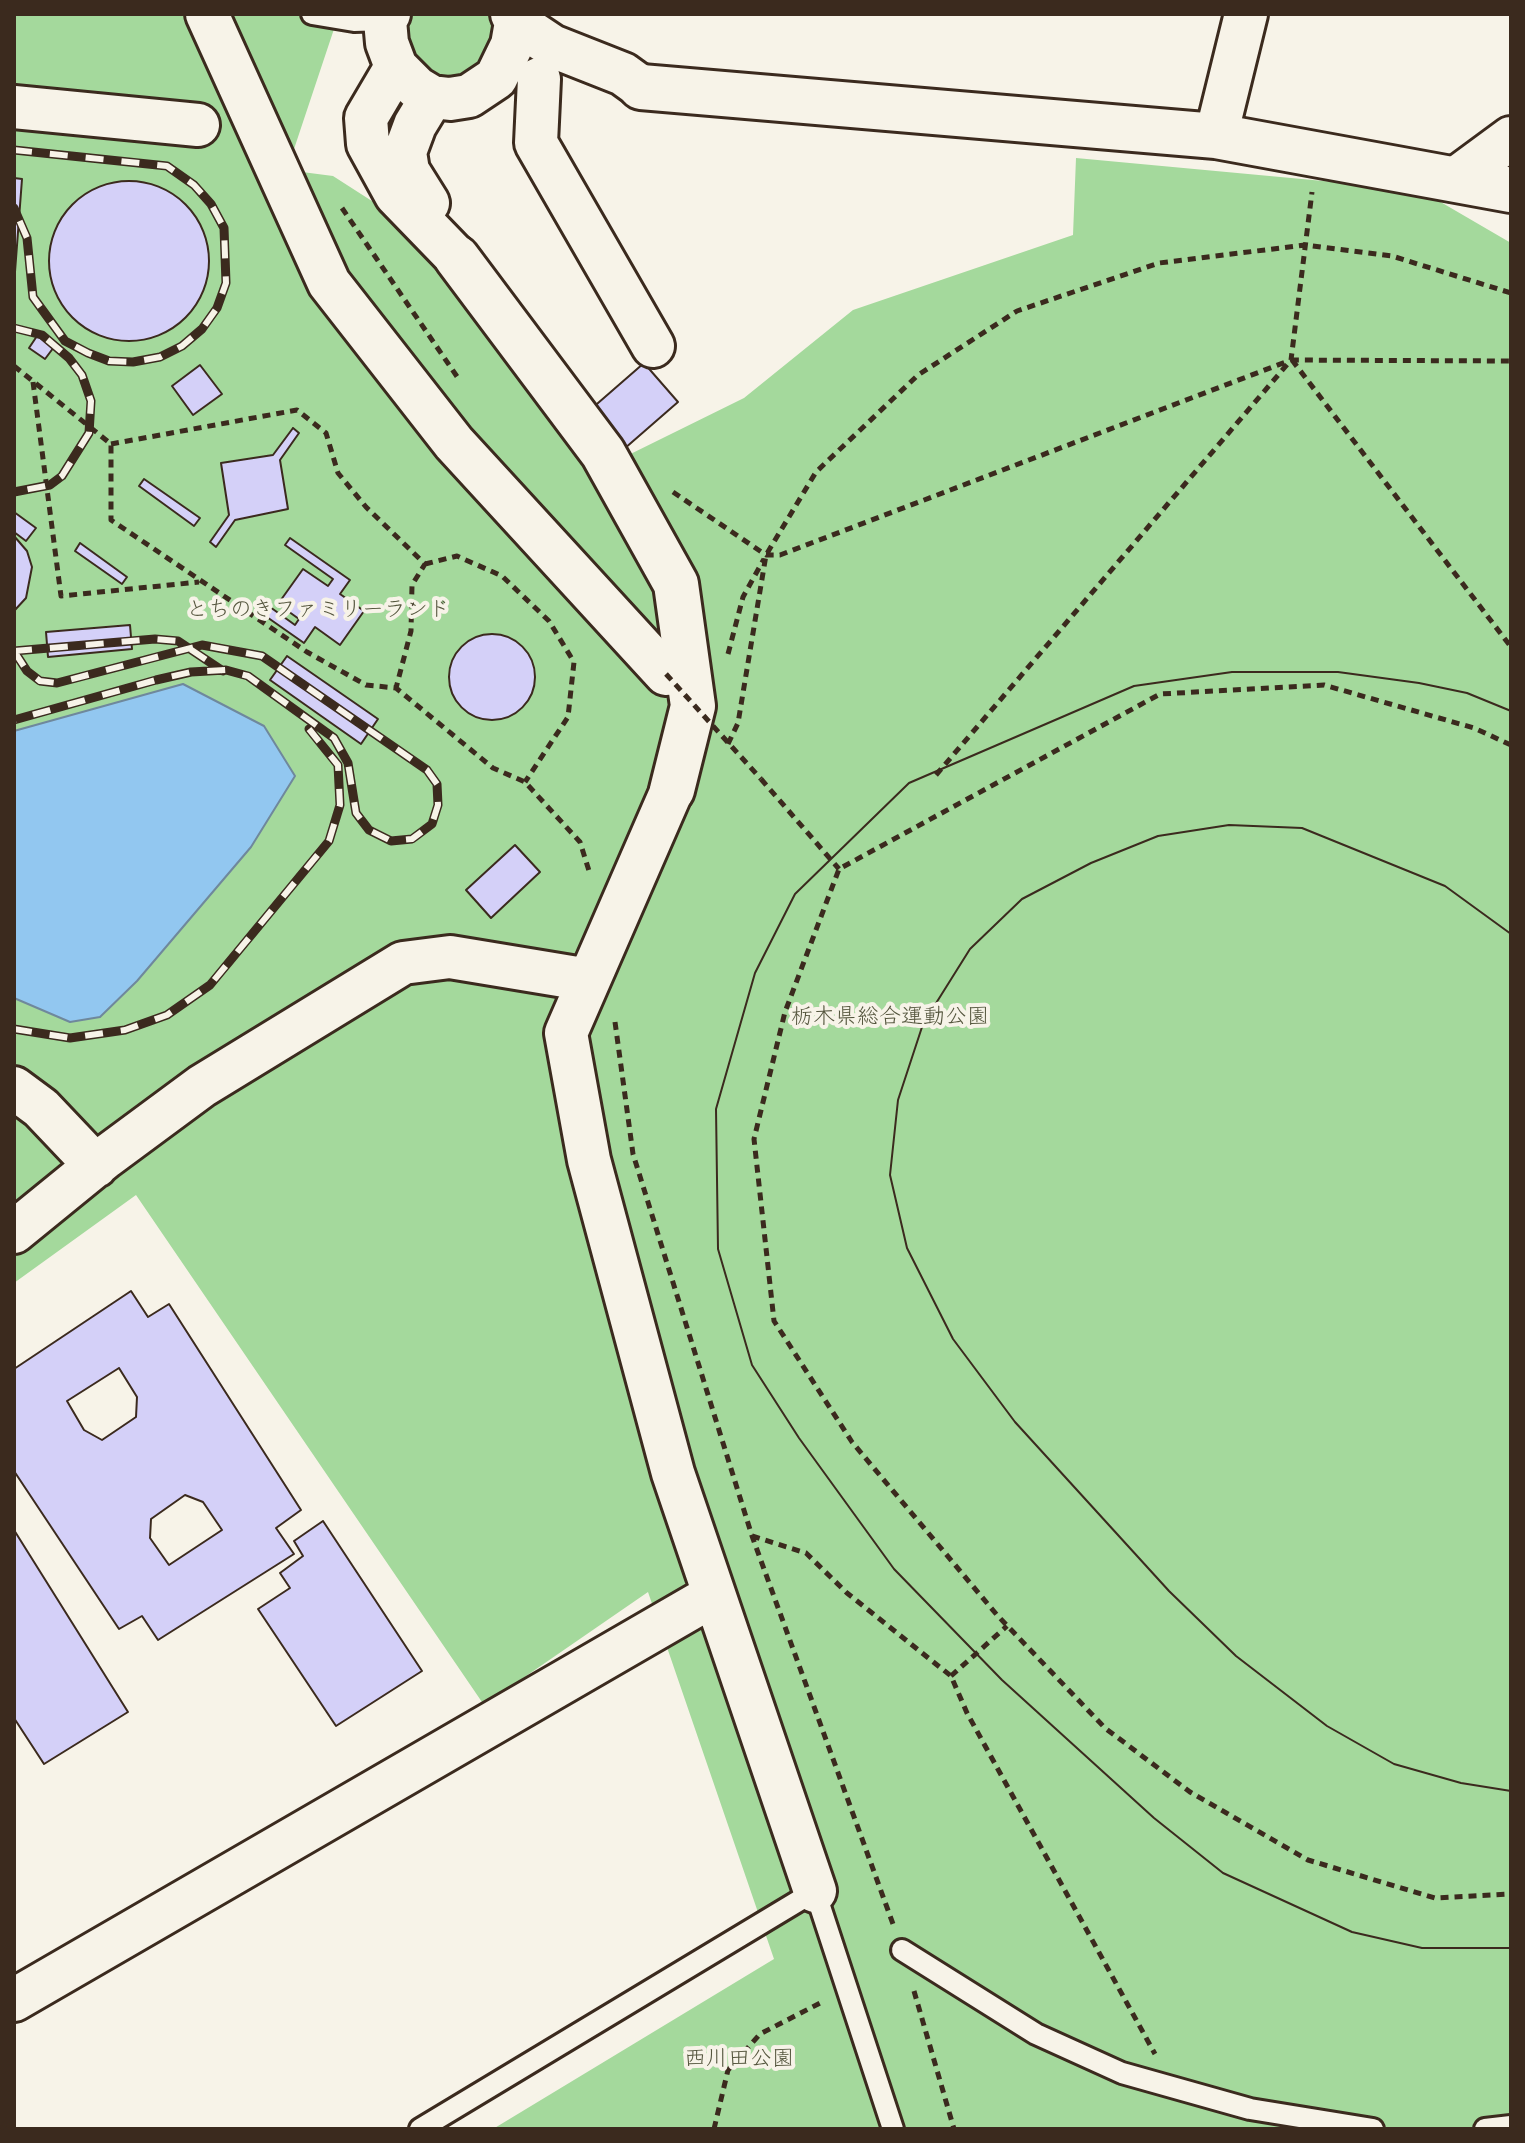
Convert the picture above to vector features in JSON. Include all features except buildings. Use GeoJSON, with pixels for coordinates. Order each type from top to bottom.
{"type":"FeatureCollection","features":[{"type":"Feature","properties":{"kind":"street"},"geometry":{"type":"LineString","coordinates":[[207,14],[329,283],[454,443],[666,674]]}},
{"type":"Feature","properties":{"kind":"street"},"geometry":{"type":"LineString","coordinates":[[1216,136],[1246,14]]}},
{"type":"Feature","properties":{"kind":"street"},"geometry":{"type":"LineString","coordinates":[[387,17],[390,54],[396,67],[432,97],[469,96],[496,78],[512,45],[514,18]]}},
{"type":"Feature","properties":{"kind":"street"},"geometry":{"type":"LineString","coordinates":[[514,18],[552,46],[623,74],[641,87]]}},
{"type":"Feature","properties":{"kind":"street"},"geometry":{"type":"LineString","coordinates":[[396,67],[366,118],[368,144],[396,195],[457,258],[603,453],[676,584],[693,706],[672,790],[566,1033],[589,1160],[673,1473],[712,1596],[815,1891]]}},
{"type":"Feature","properties":{"kind":"street"},"geometry":{"type":"LineString","coordinates":[[496,78],[539,79],[613,91],[641,87],[1216,136],[1511,190]]}},
{"type":"Feature","properties":{"kind":"street"},"geometry":{"type":"LineString","coordinates":[[539,79],[536,143],[653,346]]}},
{"type":"Feature","properties":{"kind":"street"},"geometry":{"type":"LineString","coordinates":[[432,97],[415,125],[405,152],[408,171],[457,258]]}},
{"type":"Feature","properties":{"kind":"street"},"geometry":{"type":"LineString","coordinates":[[14,107],[198,125]]}},
{"type":"Feature","properties":{"kind":"street"},"geometry":{"type":"LineString","coordinates":[[1454,180],[1511,138]]}},
{"type":"Feature","properties":{"kind":"street"},"geometry":{"type":"LineString","coordinates":[[14,1232],[202,1086],[403,963],[450,957],[589,980]]}},
{"type":"Feature","properties":{"kind":"street"},"geometry":{"type":"LineString","coordinates":[[14,1088],[41,1108],[96,1166]]}},
{"type":"Feature","properties":{"kind":"street"},"geometry":{"type":"LineString","coordinates":[[14,2000],[712,1596]]}},
{"type":"Feature","properties":{"kind":"lane"},"geometry":{"type":"LineString","coordinates":[[312,14],[354,21],[387,17]]}},
{"type":"Feature","properties":{"kind":"lane"},"geometry":{"type":"LineString","coordinates":[[420,2129],[815,1891],[850,1988],[893,2129]]}},
{"type":"Feature","properties":{"kind":"lane"},"geometry":{"type":"LineString","coordinates":[[902,1950],[1036,2034],[1122,2073],[1296,2124],[1373,2129]]}},
{"type":"Feature","properties":{"kind":"lane"},"geometry":{"type":"LineString","coordinates":[[1485,2129],[1511,2126]]}},
{"type":"Feature","properties":{"kind":"path"},"geometry":{"type":"LineString","coordinates":[[936,775],[1291,360],[1317,155]]}},
{"type":"Feature","properties":{"kind":"path"},"geometry":{"type":"LineString","coordinates":[[334,195],[367,249],[462,385]]}},
{"type":"Feature","properties":{"kind":"path"},"geometry":{"type":"LineString","coordinates":[[725,750],[738,723],[766,555],[816,472],[918,375],[1017,311],[1159,263],[1305,245],[1392,256],[1511,293]]}},
{"type":"Feature","properties":{"kind":"path"},"geometry":{"type":"LineString","coordinates":[[1291,360],[1511,647]]}},
{"type":"Feature","properties":{"kind":"path"},"geometry":{"type":"LineString","coordinates":[[666,487],[766,555],[780,555],[1291,360],[1511,361]]}},
{"type":"Feature","properties":{"kind":"path"},"geometry":{"type":"LineString","coordinates":[[14,366],[111,444],[297,410],[326,433],[338,473],[366,507],[425,564]]}},
{"type":"Feature","properties":{"kind":"path"},"geometry":{"type":"LineString","coordinates":[[33,381],[61,596],[200,582]]}},
{"type":"Feature","properties":{"kind":"path"},"geometry":{"type":"LineString","coordinates":[[111,444],[111,520],[307,652],[338,666],[366,685],[396,688],[493,768],[525,782],[575,836],[591,876],[603,881]]}},
{"type":"Feature","properties":{"kind":"path"},"geometry":{"type":"LineString","coordinates":[[396,688],[411,631],[412,585],[425,564],[457,556],[502,576],[549,621],[574,662],[568,717],[525,782]]}},
{"type":"Feature","properties":{"kind":"path"},"geometry":{"type":"LineString","coordinates":[[666,674],[839,869]]}},
{"type":"Feature","properties":{"kind":"path"},"geometry":{"type":"LineString","coordinates":[[1511,745],[1474,728],[1324,685],[1160,694],[839,869],[785,1012],[754,1139],[774,1321],[852,1442],[1007,1626],[1105,1728],[1190,1792],[1308,1860],[1435,1898],[1511,1894]]}},
{"type":"Feature","properties":{"kind":"path"},"geometry":{"type":"LineString","coordinates":[[619,1009],[615,1024],[633,1154],[752,1536],[902,1950],[954,2129]]}},
{"type":"Feature","properties":{"kind":"path"},"geometry":{"type":"LineString","coordinates":[[752,1536],[806,1553],[847,1593],[951,1676],[967,1713],[1171,2087]]}},
{"type":"Feature","properties":{"kind":"path"},"geometry":{"type":"LineString","coordinates":[[951,1676],[1007,1626]]}},
{"type":"Feature","properties":{"kind":"path"},"geometry":{"type":"LineString","coordinates":[[714,2129],[728,2070],[760,2034],[850,1988]]}},
{"type":"Feature","properties":{"kind":"green space","name":"栃木県総合運動公園"},"geometry":{"type":"Polygon","coordinates":[[[14,14],[339,14],[293,152],[302,172],[333,176],[417,230],[594,472],[744,398],[853,310],[1073,235],[1076,158],[1420,190],[1511,243],[1511,2129],[493,2129],[774,1959],[648,1592],[484,1705],[136,1195],[14,1283],[14,14]]]}},
{"type":"Feature","properties":{"kind":"green space"},"geometry":{"type":"Polygon","coordinates":[[[406,14],[496,14],[498,48],[464,82],[418,73],[401,32],[406,14]]]}},
{"type":"Feature","properties":{"kind":"water"},"geometry":{"type":"Polygon","coordinates":[[[183,684],[264,726],[295,776],[251,847],[137,981],[100,1017],[70,1022],[14,998],[14,731],[183,684]]]}},
{"type":"Feature","properties":{"kind":"railway"},"geometry":{"type":"LineString","coordinates":[[14,150],[167,166],[194,185],[211,204],[224,228],[226,283],[217,308],[202,329],[182,346],[160,357],[133,362],[109,361],[88,353],[65,341],[33,297],[27,238],[14,208]]}},
{"type":"Feature","properties":{"kind":"railway"},"geometry":{"type":"LineString","coordinates":[[14,328],[42,335],[69,358],[82,375],[91,401],[89,433],[62,476],[50,485],[14,492]]}},
{"type":"Feature","properties":{"kind":"railway"},"geometry":{"type":"LineString","coordinates":[[14,651],[155,639],[178,641],[223,671]]}},
{"type":"Feature","properties":{"kind":"railway"},"geometry":{"type":"LineString","coordinates":[[14,651],[27,671],[40,681],[57,683],[202,645],[262,656],[427,770],[437,784],[438,805],[432,824],[412,839],[391,841],[369,830],[356,813],[348,763],[334,738],[248,676],[226,670],[191,672],[156,680],[14,720]]}},
{"type":"Feature","properties":{"kind":"railway"},"geometry":{"type":"LineString","coordinates":[[14,1029],[70,1038],[125,1030],[167,1015],[210,985],[329,841],[340,805],[338,765],[309,729]]}},
{"type":"Feature","properties":{"kind":"park label","name":"とちのきファミリーランド"},"geometry":{"type":"Point","coordinates":[318,612]}},
{"type":"Feature","properties":{"kind":"park label","name":"西川田公園"},"geometry":{"type":"Point","coordinates":[739,2061]}}]}
